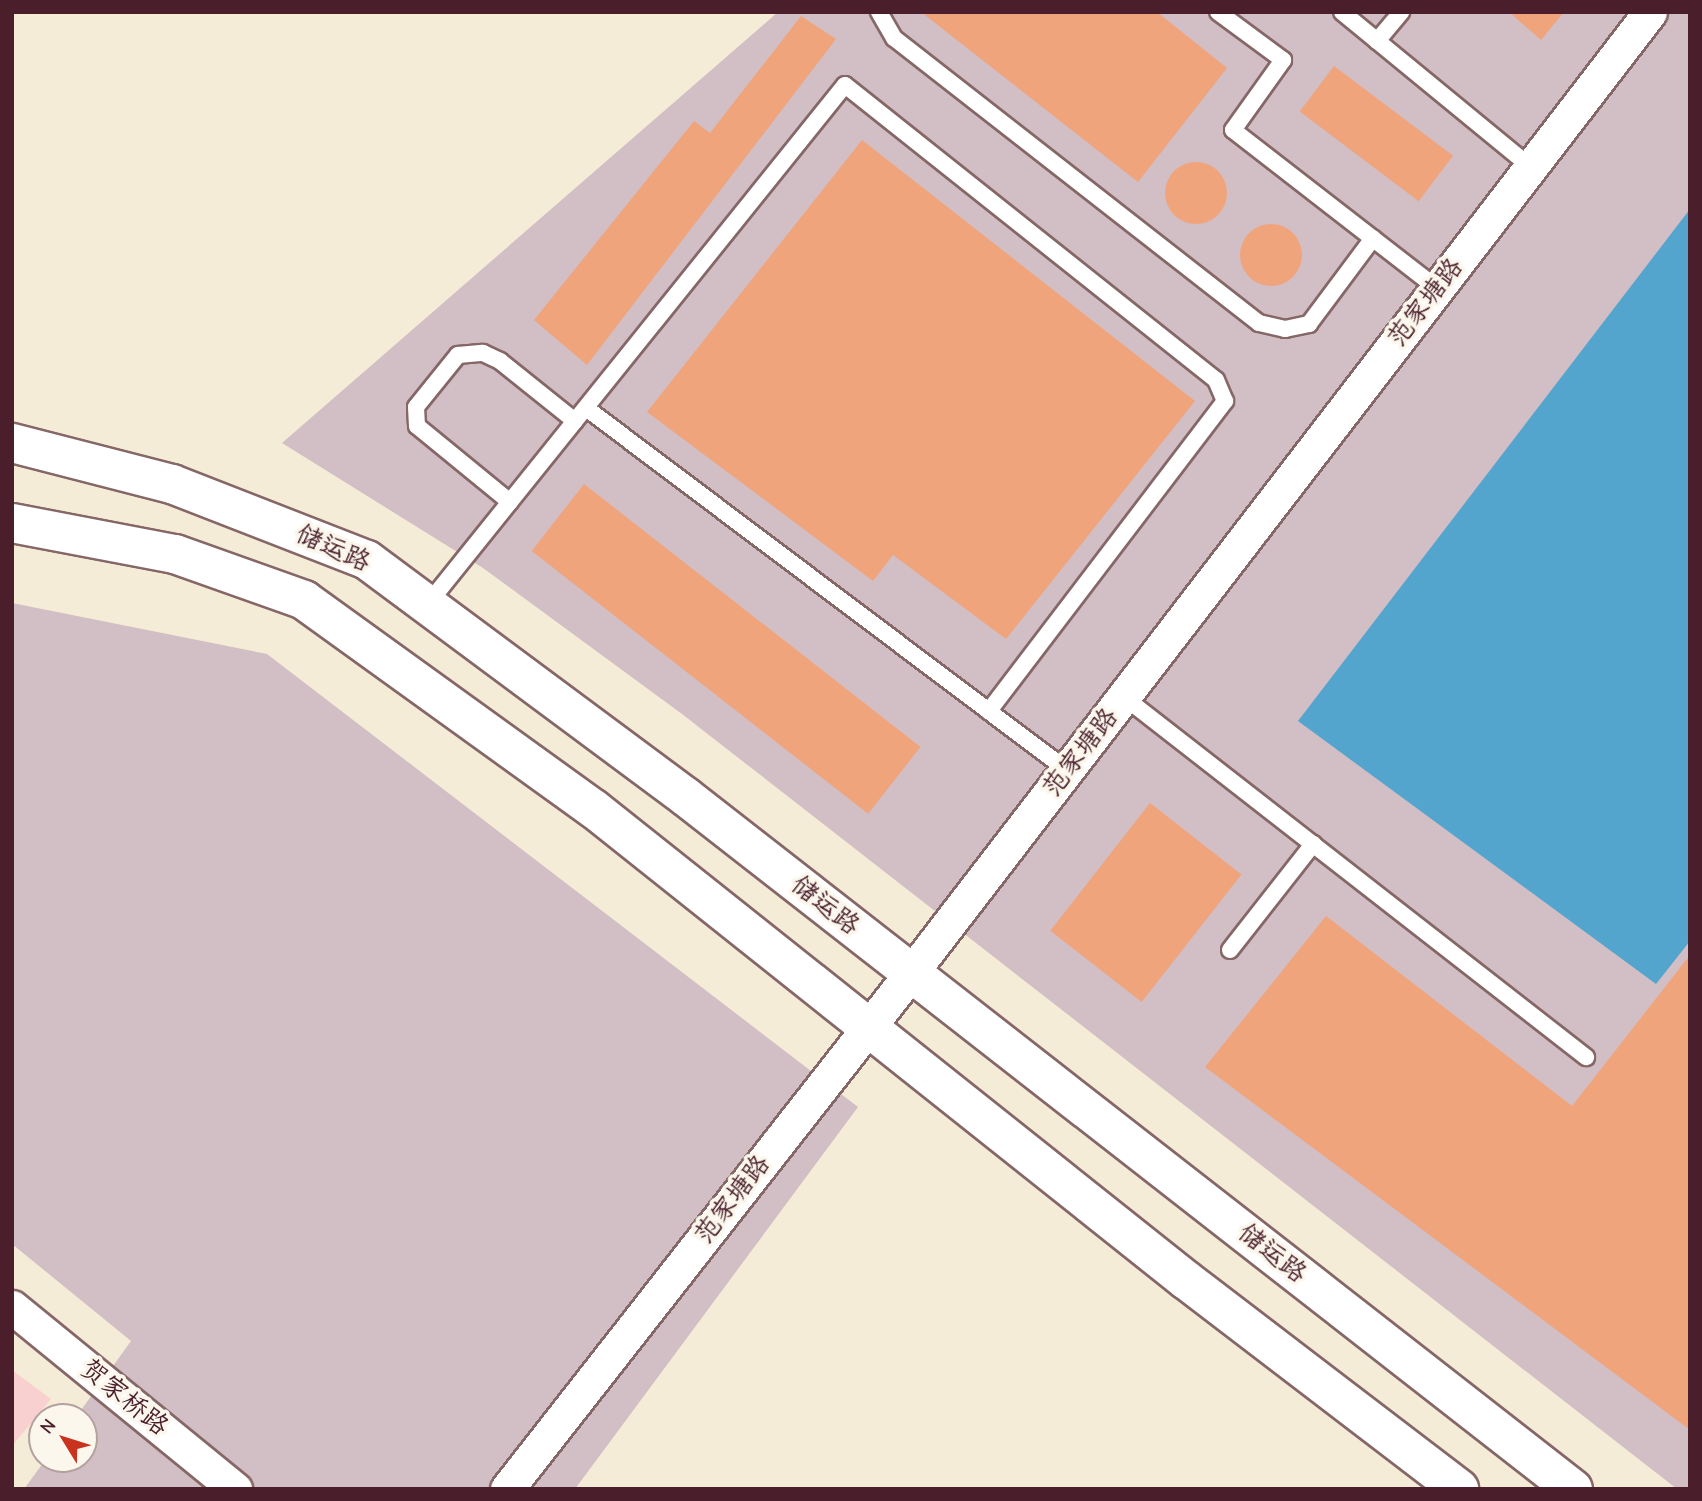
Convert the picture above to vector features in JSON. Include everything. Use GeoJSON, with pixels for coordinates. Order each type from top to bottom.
{"type":"FeatureCollection","features":[{"type":"Feature","properties":{"kind":"main road","name":"储运路"},"geometry":{"type":"LineString","coordinates":[[12,443],[172,484],[367,560],[686,797],[1572,1488]]}},
{"type":"Feature","properties":{"kind":"main road"},"geometry":{"type":"LineString","coordinates":[[12,523],[175,554],[304,600],[594,809],[1186,1280],[1459,1489]]}},
{"type":"Feature","properties":{"kind":"street","name":"范家塘路"},"geometry":{"type":"LineString","coordinates":[[507,1489],[911,973],[1650,12]]}},
{"type":"Feature","properties":{"kind":"street","name":"贺家桥路"},"geometry":{"type":"LineString","coordinates":[[12,1307],[235,1489]]}},
{"type":"Feature","properties":{"kind":"lane"},"geometry":{"type":"LineString","coordinates":[[878,12],[894,38],[1259,323],[1285,329],[1309,324],[1373,238]]}},
{"type":"Feature","properties":{"kind":"lane"},"geometry":{"type":"LineString","coordinates":[[1218,12],[1283,60],[1233,130],[1437,288]]}},
{"type":"Feature","properties":{"kind":"lane"},"geometry":{"type":"LineString","coordinates":[[1342,12],[1531,167]]}},
{"type":"Feature","properties":{"kind":"lane"},"geometry":{"type":"LineString","coordinates":[[1377,41],[1401,12]]}},
{"type":"Feature","properties":{"kind":"lane"},"geometry":{"type":"LineString","coordinates":[[427,605],[845,85],[1216,380],[1224,401],[989,711]]}},
{"type":"Feature","properties":{"kind":"lane"},"geometry":{"type":"LineString","coordinates":[[510,502],[417,426],[416,407],[458,355],[483,353],[500,361],[575,421]]}},
{"type":"Feature","properties":{"kind":"lane"},"geometry":{"type":"LineString","coordinates":[[586,408],[1067,771]]}},
{"type":"Feature","properties":{"kind":"lane"},"geometry":{"type":"LineString","coordinates":[[1124,696],[1586,1057]]}},
{"type":"Feature","properties":{"kind":"lane"},"geometry":{"type":"LineString","coordinates":[[1230,950],[1313,844]]}},
{"type":"Feature","properties":{"kind":"shaded area"},"geometry":{"type":"Polygon","coordinates":[[[778,12],[1690,12],[1690,1489],[1677,1489],[682,714],[483,568],[282,443],[778,12]]]}},
{"type":"Feature","properties":{"kind":"shaded area"},"geometry":{"type":"Polygon","coordinates":[[[12,603],[267,654],[858,1107],[575,1489],[24,1489],[36,1473],[98,1473],[98,1403],[86,1403],[131,1341],[12,1244],[12,603]]]}},
{"type":"Feature","properties":{"kind":"shaded area"},"geometry":{"type":"Polygon","coordinates":[[[12,1370],[51,1399],[48,1403],[28,1403],[28,1427],[12,1446],[12,1370]]]}},
{"type":"Feature","properties":{"kind":"water"},"geometry":{"type":"Polygon","coordinates":[[[1690,209],[1690,941],[1656,984],[1298,721],[1690,209]]]}},
{"type":"Feature","properties":{"kind":"building"},"geometry":{"type":"Polygon","coordinates":[[[921,12],[1157,12],[1227,68],[1138,182],[921,12]]]}},
{"type":"Feature","properties":{"kind":"building"},"geometry":{"type":"Polygon","coordinates":[[[1509,12],[1564,12],[1541,40],[1509,12]]]}},
{"type":"Feature","properties":{"kind":"building"},"geometry":{"type":"Polygon","coordinates":[[[801,16],[836,39],[587,365],[534,320],[694,121],[710,133],[801,16]]]}},
{"type":"Feature","properties":{"kind":"building"},"geometry":{"type":"Polygon","coordinates":[[[1334,66],[1453,156],[1419,201],[1300,112],[1334,66]]]}},
{"type":"Feature","properties":{"kind":"building"},"geometry":{"type":"Polygon","coordinates":[[[862,140],[1195,401],[1006,639],[893,555],[873,581],[647,412],[862,140]]]}},
{"type":"Feature","properties":{"kind":"building"},"geometry":{"type":"Polygon","coordinates":[[[1196,162],[1208,164],[1218,171],[1225,181],[1225,205],[1218,215],[1208,222],[1196,224],[1184,222],[1174,215],[1167,205],[1165,193],[1167,181],[1174,171],[1184,164],[1196,162]]]}},
{"type":"Feature","properties":{"kind":"building"},"geometry":{"type":"Polygon","coordinates":[[[1271,224],[1283,226],[1293,233],[1300,243],[1300,267],[1293,277],[1283,284],[1271,286],[1259,284],[1249,277],[1242,267],[1240,255],[1242,243],[1249,233],[1259,226],[1271,224]]]}},
{"type":"Feature","properties":{"kind":"building"},"geometry":{"type":"Polygon","coordinates":[[[584,484],[920,747],[868,814],[532,551],[584,484]]]}},
{"type":"Feature","properties":{"kind":"building"},"geometry":{"type":"Polygon","coordinates":[[[1150,803],[1241,874],[1142,1002],[1050,931],[1150,803]]]}},
{"type":"Feature","properties":{"kind":"building"},"geometry":{"type":"Polygon","coordinates":[[[1326,916],[1572,1106],[1690,955],[1690,1430],[1205,1067],[1326,916]]]}}]}
